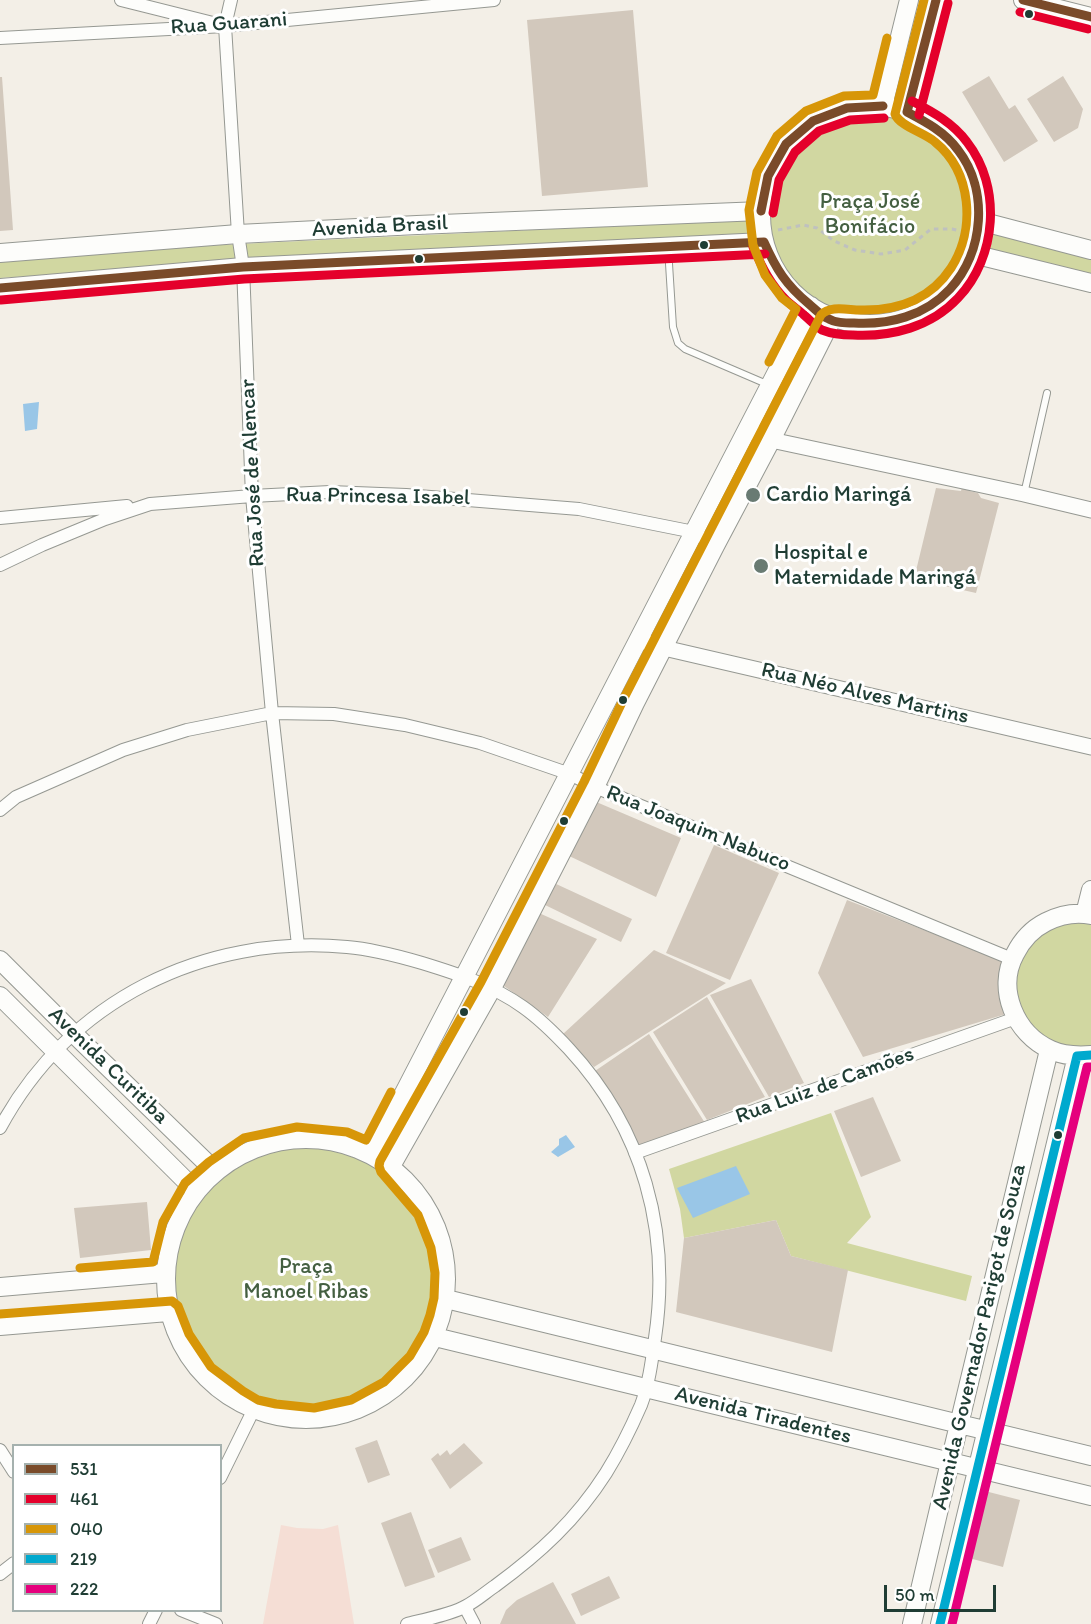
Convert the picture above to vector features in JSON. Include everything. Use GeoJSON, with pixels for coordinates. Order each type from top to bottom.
{"type":"FeatureCollection","features":[{"type":"Feature","properties":{"kind":"main road"},"geometry":{"type":"LineString","coordinates":[[883,106],[909,0]]}},
{"type":"Feature","properties":{"kind":"main road"},"geometry":{"type":"LineString","coordinates":[[907,112],[936,0]]}},
{"type":"Feature","properties":{"kind":"main road"},"geometry":{"type":"LineString","coordinates":[[1023,0],[1091,17]]}},
{"type":"Feature","properties":{"kind":"main road"},"geometry":{"type":"LineString","coordinates":[[883,106],[907,112],[928,122],[947,136],[962,154],[973,175],[979,198],[979,225],[974,251],[960,278],[942,297],[919,312],[885,322],[831,321],[791,290],[775,269],[771,236],[760,211],[768,176],[786,144],[813,121],[847,108],[883,106]]}},
{"type":"Feature","properties":{"kind":"main road","name":"Avenida Brasil"},"geometry":{"type":"LineString","coordinates":[[0,253],[238,234],[760,211]]}},
{"type":"Feature","properties":{"kind":"main road"},"geometry":{"type":"LineString","coordinates":[[979,225],[1091,250]]}},
{"type":"Feature","properties":{"kind":"main road","name":"Avenida Brasil"},"geometry":{"type":"LineString","coordinates":[[0,288],[243,267],[668,247],[771,236]]}},
{"type":"Feature","properties":{"kind":"main road"},"geometry":{"type":"LineString","coordinates":[[974,251],[1091,282]]}},
{"type":"Feature","properties":{"kind":"main road"},"geometry":{"type":"LineString","coordinates":[[372,1155],[811,306]]}},
{"type":"Feature","properties":{"kind":"main road"},"geometry":{"type":"LineString","coordinates":[[391,1166],[492,988],[831,321]]}},
{"type":"Feature","properties":{"kind":"main road"},"geometry":{"type":"LineString","coordinates":[[1084,1055],[1068,1055],[1049,1050],[1034,1041],[1016,1018],[1007,989],[1008,973],[1019,945],[1041,924],[1063,916],[1088,915],[1091,890]]}},
{"type":"Feature","properties":{"kind":"main road","name":"Avenida Curitiba"},"geometry":{"type":"LineString","coordinates":[[0,960],[216,1172]]}},
{"type":"Feature","properties":{"kind":"main road","name":"Avenida Curitiba"},"geometry":{"type":"LineString","coordinates":[[0,996],[195,1190]]}},
{"type":"Feature","properties":{"kind":"main road","name":"Avenida Governador Parigot de Souza"},"geometry":{"type":"LineString","coordinates":[[912,1624],[1049,1050]]}},
{"type":"Feature","properties":{"kind":"main road","name":"Avenida Governador Parigot de Souza"},"geometry":{"type":"LineString","coordinates":[[940,1624],[986,1431],[1084,1055]]}},
{"type":"Feature","properties":{"kind":"main road"},"geometry":{"type":"LineString","coordinates":[[297,1138],[345,1144],[391,1166],[428,1209],[443,1245],[447,1272],[446,1299],[441,1318],[435,1337],[420,1363],[391,1392],[355,1411],[315,1420],[274,1416],[253,1411],[202,1375],[178,1339],[168,1312],[163,1273],[174,1227],[195,1190],[216,1172],[250,1149],[297,1138]]}},
{"type":"Feature","properties":{"kind":"main road"},"geometry":{"type":"LineString","coordinates":[[0,1287],[163,1273]]}},
{"type":"Feature","properties":{"kind":"main road","name":"Avenida Tiradentes"},"geometry":{"type":"LineString","coordinates":[[446,1299],[1091,1456]]}},
{"type":"Feature","properties":{"kind":"main road"},"geometry":{"type":"LineString","coordinates":[[0,1326],[168,1312]]}},
{"type":"Feature","properties":{"kind":"main road","name":"Avenida Tiradentes"},"geometry":{"type":"LineString","coordinates":[[435,1337],[1091,1496]]}},
{"type":"Feature","properties":{"kind":"street"},"geometry":{"type":"LineString","coordinates":[[121,0],[225,26]]}},
{"type":"Feature","properties":{"kind":"street","name":"Rua José de Alencar"},"geometry":{"type":"LineString","coordinates":[[231,0],[225,26],[238,234],[243,267],[252,496],[272,713],[298,945]]}},
{"type":"Feature","properties":{"kind":"street","name":"Rua Guarani"},"geometry":{"type":"LineString","coordinates":[[0,38],[225,26],[494,0]]}},
{"type":"Feature","properties":{"kind":"street"},"geometry":{"type":"LineString","coordinates":[[748,429],[771,440],[1091,510]]}},
{"type":"Feature","properties":{"kind":"street","name":"Rua Princesa Isabel"},"geometry":{"type":"LineString","coordinates":[[0,565],[105,519],[150,504],[330,492],[406,495],[579,509],[694,532]]}},
{"type":"Feature","properties":{"kind":"street"},"geometry":{"type":"LineString","coordinates":[[0,518],[150,504]]}},
{"type":"Feature","properties":{"kind":"street"},"geometry":{"type":"LineString","coordinates":[[694,532],[715,546]]}},
{"type":"Feature","properties":{"kind":"street","name":"Rua Néo Alves Martins"},"geometry":{"type":"LineString","coordinates":[[639,640],[664,648],[1091,747]]}},
{"type":"Feature","properties":{"kind":"street","name":"Rua Joaquim Nabuco"},"geometry":{"type":"LineString","coordinates":[[0,810],[16,797],[73,771],[123,750],[187,730],[272,713],[334,714],[405,725],[480,742],[570,774],[1012,959]]}},
{"type":"Feature","properties":{"kind":"street"},"geometry":{"type":"LineString","coordinates":[[0,1128],[21,1093],[55,1052],[73,1033],[126,995],[162,976],[191,965],[253,949],[298,945],[350,947],[397,956],[465,976],[492,988],[522,1006],[550,1029],[586,1068],[618,1116],[644,1177],[652,1205],[661,1276],[660,1309],[646,1388],[640,1406],[614,1460],[594,1492],[553,1539],[525,1564],[465,1607],[407,1624]]}},
{"type":"Feature","properties":{"kind":"street","name":"Rua Luiz de Camões"},"geometry":{"type":"LineString","coordinates":[[634,1153],[1016,1018]]}},
{"type":"Feature","properties":{"kind":"street"},"geometry":{"type":"LineString","coordinates":[[222,1474],[253,1411]]}},
{"type":"Feature","properties":{"kind":"street"},"geometry":{"type":"LineString","coordinates":[[0,1450],[12,1469]]}},
{"type":"Feature","properties":{"kind":"street"},"geometry":{"type":"LineString","coordinates":[[0,1574],[12,1565]]}},
{"type":"Feature","properties":{"kind":"street"},"geometry":{"type":"LineString","coordinates":[[465,1607],[474,1624]]}},
{"type":"Feature","properties":{"kind":"street"},"geometry":{"type":"LineString","coordinates":[[184,1612],[216,1624]]}},
{"type":"Feature","properties":{"kind":"lane"},"geometry":{"type":"LineString","coordinates":[[668,247],[673,327],[678,343],[686,349],[771,386]]}},
{"type":"Feature","properties":{"kind":"lane"},"geometry":{"type":"LineString","coordinates":[[1024,494],[1047,393]]}},
{"type":"Feature","properties":{"kind":"path"},"geometry":{"type":"LineString","coordinates":[[771,236],[803,225],[817,228],[834,241],[855,250],[881,254],[904,249],[931,229],[960,231],[979,225]]}},
{"type":"Feature","properties":{"kind":"path"},"geometry":{"type":"LineString","coordinates":[[960,231],[974,251]]}},
{"type":"Feature","properties":{"kind":"shaded area"},"geometry":{"type":"Polygon","coordinates":[[[281,1525],[323,1529],[338,1525],[354,1624],[263,1624],[281,1525]]]}},
{"type":"Feature","properties":{"kind":"green space","name":"Praça José Bonifácio"},"geometry":{"type":"Polygon","coordinates":[[[883,106],[906,111],[919,117],[944,134],[954,145],[970,170],[975,184],[979,198],[980,221],[1091,258],[1091,277],[973,254],[960,278],[942,297],[919,312],[894,321],[867,323],[831,321],[823,316],[791,290],[775,269],[764,242],[242,262],[0,278],[0,257],[760,219],[762,199],[774,164],[796,135],[826,115],[845,108],[883,106]]]}},
{"type":"Feature","properties":{"kind":"green space"},"geometry":{"type":"Polygon","coordinates":[[[1091,915],[1091,1055],[1034,1041],[1007,989],[1029,934],[1091,915]]]}},
{"type":"Feature","properties":{"kind":"green space"},"geometry":{"type":"Polygon","coordinates":[[[831,1113],[871,1217],[847,1243],[972,1276],[966,1301],[791,1256],[776,1220],[684,1238],[680,1209],[669,1169],[831,1113]]]}},
{"type":"Feature","properties":{"kind":"green space","name":"Praça Manoel Ribas"},"geometry":{"type":"Polygon","coordinates":[[[320,1139],[360,1149],[372,1155],[395,1171],[414,1190],[436,1225],[444,1252],[446,1279],[444,1306],[436,1333],[423,1357],[405,1378],[384,1396],[360,1409],[320,1419],[292,1419],[252,1409],[228,1396],[207,1378],[189,1357],[176,1333],[168,1306],[166,1265],[176,1225],[189,1201],[207,1180],[228,1162],[252,1149],[279,1141],[320,1139]]]}},
{"type":"Feature","properties":{"kind":"water"},"geometry":{"type":"Polygon","coordinates":[[[39,402],[37,429],[25,431],[23,404],[39,402]]]}},
{"type":"Feature","properties":{"kind":"water"},"geometry":{"type":"Polygon","coordinates":[[[566,1135],[575,1147],[558,1157],[551,1152],[559,1145],[559,1139],[566,1135]]]}},
{"type":"Feature","properties":{"kind":"water"},"geometry":{"type":"Polygon","coordinates":[[[736,1166],[750,1194],[693,1218],[677,1188],[736,1166]]]}},
{"type":"Feature","properties":{"kind":"building"},"geometry":{"type":"Polygon","coordinates":[[[633,10],[648,187],[542,196],[527,20],[633,10]]]}},
{"type":"Feature","properties":{"kind":"building"},"geometry":{"type":"Polygon","coordinates":[[[989,76],[1009,109],[1015,105],[1038,141],[1004,162],[962,92],[989,76]]]}},
{"type":"Feature","properties":{"kind":"building"},"geometry":{"type":"Polygon","coordinates":[[[1063,76],[1083,109],[1078,128],[1054,142],[1027,99],[1063,76]]]}},
{"type":"Feature","properties":{"kind":"building"},"geometry":{"type":"Polygon","coordinates":[[[0,77],[2,77],[13,230],[0,231],[0,77]]]}},
{"type":"Feature","properties":{"kind":"building"},"geometry":{"type":"Polygon","coordinates":[[[962,487],[970,488],[970,491],[978,493],[981,498],[999,503],[976,593],[914,579],[936,488],[961,491],[962,487]]]}},
{"type":"Feature","properties":{"kind":"building"},"geometry":{"type":"Polygon","coordinates":[[[594,801],[681,838],[656,897],[567,855],[594,801]]]}},
{"type":"Feature","properties":{"kind":"building"},"geometry":{"type":"Polygon","coordinates":[[[714,845],[779,873],[730,980],[666,953],[714,845]]]}},
{"type":"Feature","properties":{"kind":"building"},"geometry":{"type":"Polygon","coordinates":[[[554,883],[632,919],[621,942],[543,904],[554,883]]]}},
{"type":"Feature","properties":{"kind":"building"},"geometry":{"type":"Polygon","coordinates":[[[847,900],[1006,962],[1006,1014],[863,1057],[818,973],[847,900]]]}},
{"type":"Feature","properties":{"kind":"building"},"geometry":{"type":"Polygon","coordinates":[[[539,913],[597,939],[548,1017],[501,984],[539,913]]]}},
{"type":"Feature","properties":{"kind":"building"},"geometry":{"type":"Polygon","coordinates":[[[654,950],[726,983],[594,1067],[563,1034],[654,950]]]}},
{"type":"Feature","properties":{"kind":"building"},"geometry":{"type":"Polygon","coordinates":[[[751,979],[804,1083],[769,1097],[710,995],[751,979]]]}},
{"type":"Feature","properties":{"kind":"building"},"geometry":{"type":"Polygon","coordinates":[[[707,997],[765,1097],[707,1120],[653,1032],[707,997]]]}},
{"type":"Feature","properties":{"kind":"building"},"geometry":{"type":"Polygon","coordinates":[[[649,1034],[705,1123],[636,1148],[595,1071],[649,1034]]]}},
{"type":"Feature","properties":{"kind":"building"},"geometry":{"type":"Polygon","coordinates":[[[873,1097],[901,1161],[861,1177],[834,1111],[873,1097]]]}},
{"type":"Feature","properties":{"kind":"building"},"geometry":{"type":"Polygon","coordinates":[[[147,1202],[151,1250],[80,1258],[74,1208],[147,1202]]]}},
{"type":"Feature","properties":{"kind":"building"},"geometry":{"type":"Polygon","coordinates":[[[776,1220],[791,1256],[848,1270],[832,1352],[676,1312],[684,1238],[776,1220]]]}},
{"type":"Feature","properties":{"kind":"building"},"geometry":{"type":"Polygon","coordinates":[[[377,1440],[390,1475],[368,1483],[355,1448],[377,1440]]]}},
{"type":"Feature","properties":{"kind":"building"},"geometry":{"type":"Polygon","coordinates":[[[464,1443],[483,1463],[450,1489],[431,1459],[447,1450],[450,1455],[464,1443]]]}},
{"type":"Feature","properties":{"kind":"building"},"geometry":{"type":"Polygon","coordinates":[[[981,1490],[1020,1500],[1003,1567],[965,1557],[981,1490]]]}},
{"type":"Feature","properties":{"kind":"building"},"geometry":{"type":"Polygon","coordinates":[[[411,1512],[435,1577],[405,1587],[381,1523],[411,1512]]]}},
{"type":"Feature","properties":{"kind":"building"},"geometry":{"type":"Polygon","coordinates":[[[461,1537],[471,1560],[438,1573],[428,1550],[461,1537]]]}},
{"type":"Feature","properties":{"kind":"building"},"geometry":{"type":"Polygon","coordinates":[[[609,1576],[620,1598],[581,1616],[571,1594],[609,1576]]]}},
{"type":"Feature","properties":{"kind":"building"},"geometry":{"type":"Polygon","coordinates":[[[553,1582],[576,1624],[500,1624],[506,1610],[517,1600],[553,1582]]]}},
{"type":"Feature","properties":{"kind":"transit line","name":"040"},"geometry":{"type":"LineString","coordinates":[[0,1314],[172,1301],[178,1306],[189,1334],[211,1367],[258,1400],[314,1408],[351,1400],[384,1382],[410,1356],[424,1332],[430,1315],[434,1298],[435,1273],[431,1248],[418,1215],[381,1172],[380,1161],[481,982],[821,315],[834,309],[874,310],[900,306],[912,301],[923,296],[943,279],[959,253],[967,219],[963,185],[957,169],[935,142],[907,126],[895,114],[924,0]]}},
{"type":"Feature","properties":{"kind":"transit line","name":"531"},"geometry":{"type":"LineString","coordinates":[[907,112],[936,0]]}},
{"type":"Feature","properties":{"kind":"transit line","name":"531"},"geometry":{"type":"LineString","coordinates":[[1023,0],[1091,17]]}},
{"type":"Feature","properties":{"kind":"transit line","name":"461"},"geometry":{"type":"LineString","coordinates":[[919,115],[948,3]]}},
{"type":"Feature","properties":{"kind":"transit line","name":"461"},"geometry":{"type":"LineString","coordinates":[[1020,12],[1088,29]]}},
{"type":"Feature","properties":{"kind":"transit line","name":"040"},"geometry":{"type":"LineString","coordinates":[[769,362],[796,309],[782,298],[765,275],[753,245],[749,210],[757,172],[777,136],[806,111],[844,96],[873,95],[887,38]]}},
{"type":"Feature","properties":{"kind":"transit line","name":"461"},"geometry":{"type":"LineString","coordinates":[[753,247],[767,276],[781,295],[817,327],[826,331],[868,335],[896,332],[936,316],[958,298],[981,263],[987,242],[990,200],[986,180],[978,160],[961,135],[935,114],[912,101]]}},
{"type":"Feature","properties":{"kind":"transit line","name":"531"},"geometry":{"type":"LineString","coordinates":[[761,211],[768,176],[786,144],[813,121],[847,108],[883,106]]}},
{"type":"Feature","properties":{"kind":"transit line","name":"531"},"geometry":{"type":"LineString","coordinates":[[764,242],[777,268],[788,283],[820,314],[833,321],[867,323],[906,317],[929,306],[950,289],[970,257],[976,239],[978,202],[975,183],[968,166],[953,144],[941,133],[907,112]]}},
{"type":"Feature","properties":{"kind":"transit line","name":"461"},"geometry":{"type":"LineString","coordinates":[[773,213],[779,180],[795,152],[819,131],[850,120],[884,118]]}},
{"type":"Feature","properties":{"kind":"transit line","name":"531"},"geometry":{"type":"LineString","coordinates":[[0,288],[243,267],[764,242]]}},
{"type":"Feature","properties":{"kind":"transit line","name":"461"},"geometry":{"type":"LineString","coordinates":[[1,300],[244,279],[765,254]]}},
{"type":"Feature","properties":{"kind":"transit line","name":"219"},"geometry":{"type":"LineString","coordinates":[[940,1624],[1077,1056],[1091,1055]]}},
{"type":"Feature","properties":{"kind":"transit line","name":"222"},"geometry":{"type":"LineString","coordinates":[[952,1624],[1087,1067],[1091,1067]]}},
{"type":"Feature","properties":{"kind":"transit line","name":"040"},"geometry":{"type":"LineString","coordinates":[[80,1268],[153,1262],[163,1222],[185,1183],[209,1162],[244,1138],[297,1127],[347,1132],[366,1140],[391,1092]]}},
{"type":"Feature","properties":{"kind":"place","name":"Cardio Maringá"},"geometry":{"type":"Point","coordinates":[753,495]}},
{"type":"Feature","properties":{"kind":"place","name":"Hospital e Maternidade Maringá"},"geometry":{"type":"Point","coordinates":[761,566]}}]}
